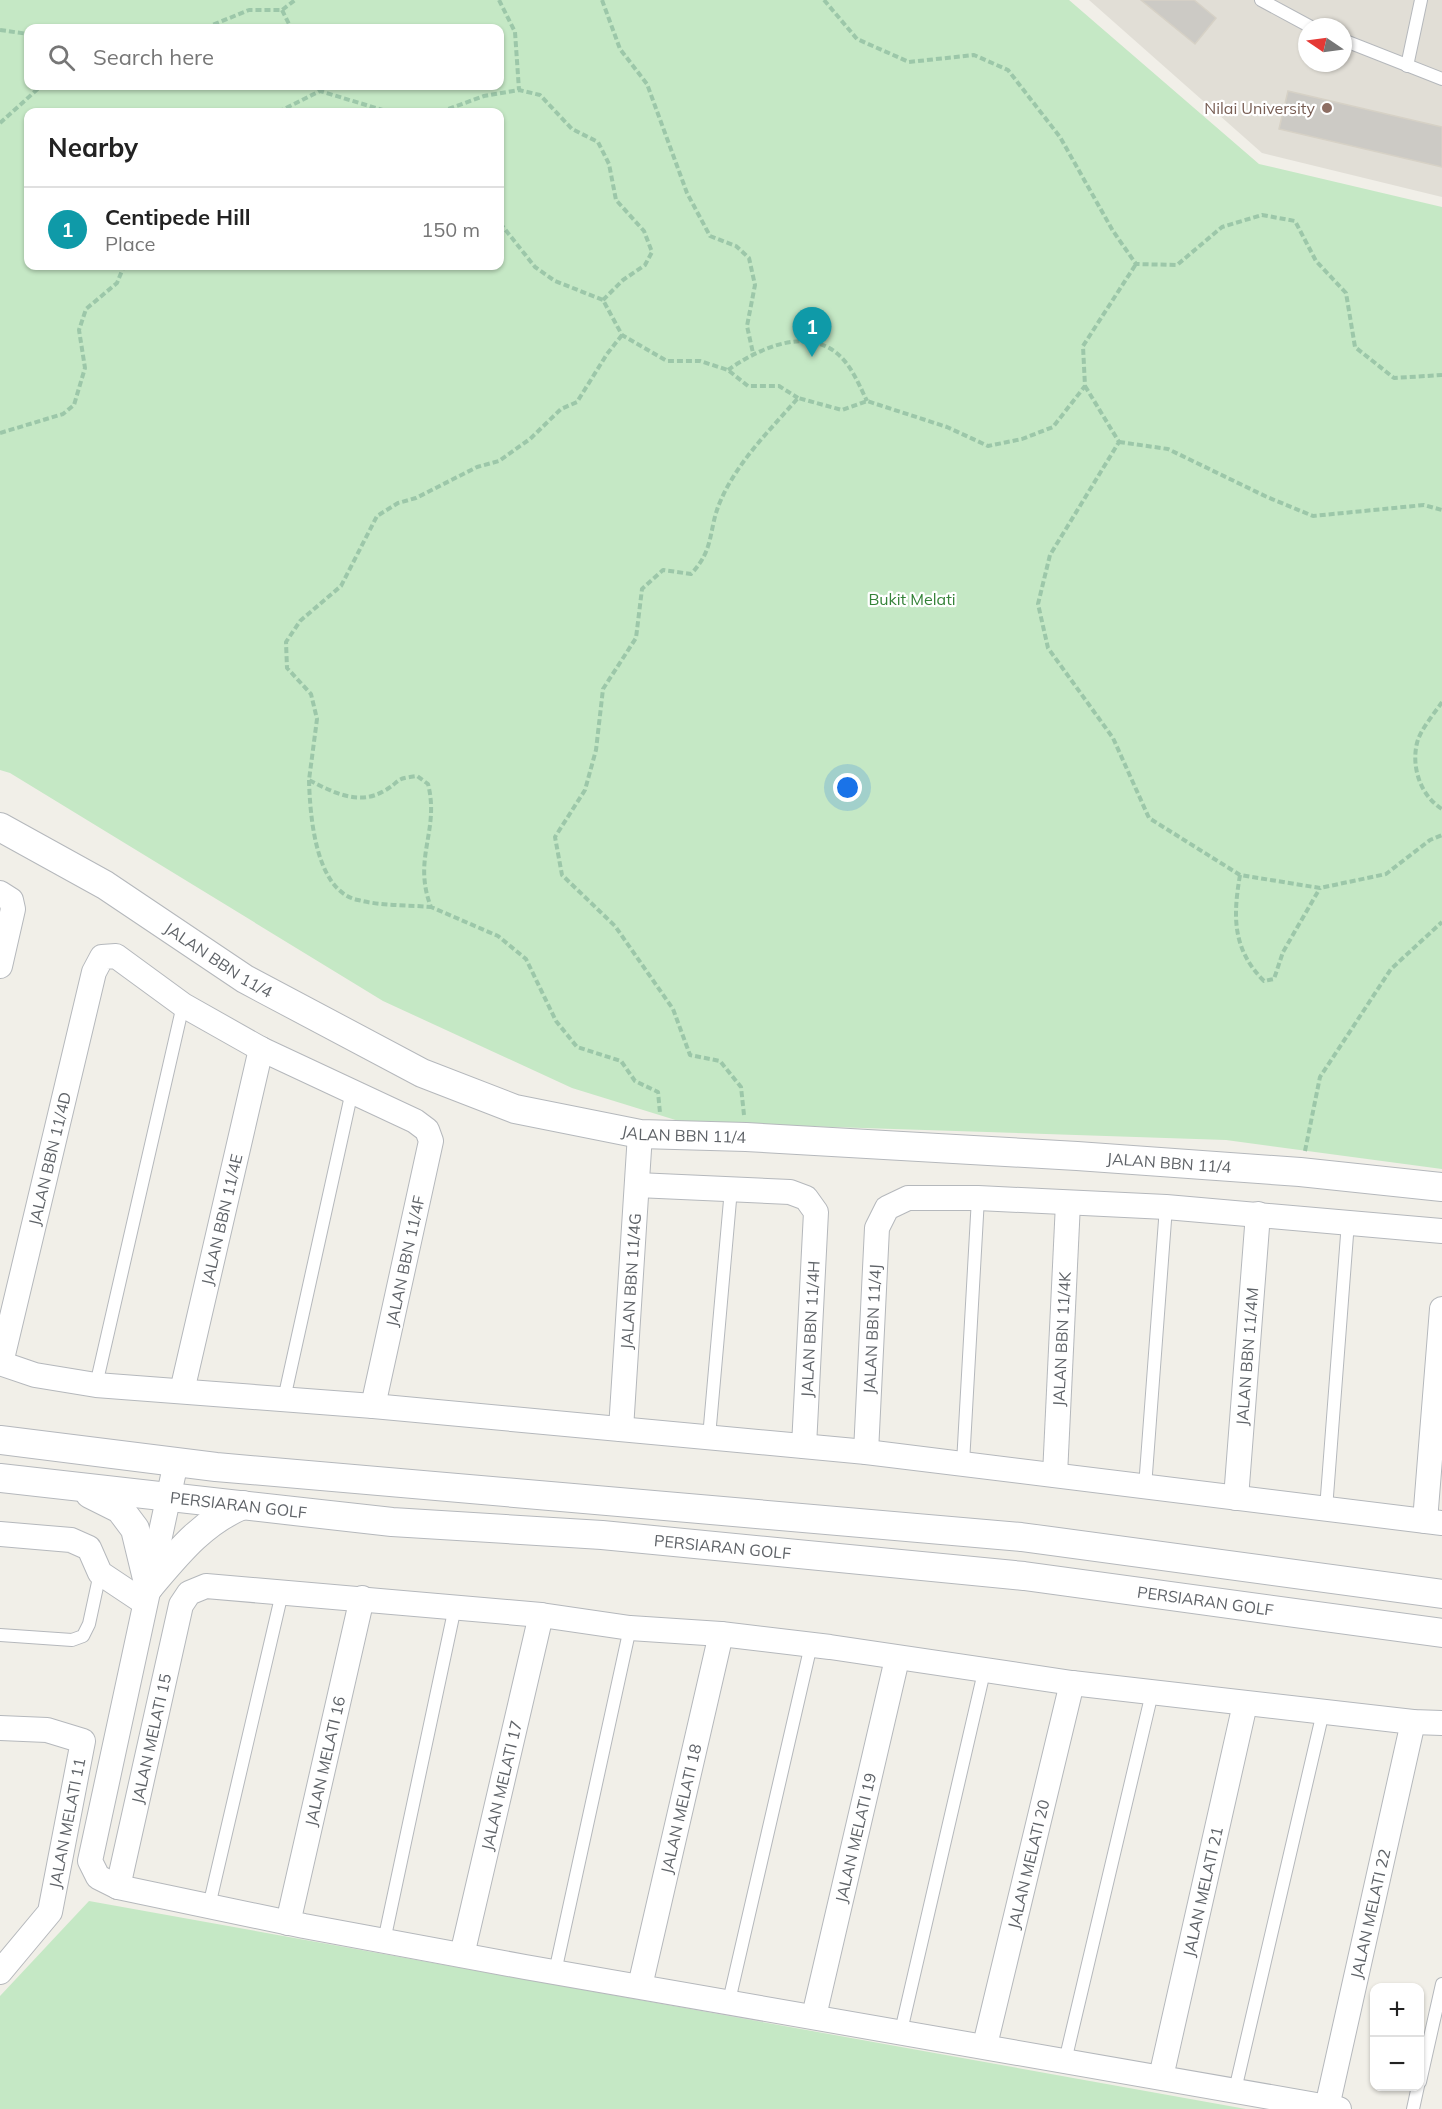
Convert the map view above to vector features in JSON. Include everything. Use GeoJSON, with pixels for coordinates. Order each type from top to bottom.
{"type":"FeatureCollection","features":[{"type":"Feature","properties":{"kind":"street","name":"JALAN BBN 11/4"},"geometry":{"type":"LineString","coordinates":[[0,827],[105,885],[245,979],[422,1073],[515,1109],[651,1134],[746,1137],[1300,1172],[1442,1187]]}},
{"type":"Feature","properties":{"kind":"street"},"geometry":{"type":"LineString","coordinates":[[0,966],[6,901]]}},
{"type":"Feature","properties":{"kind":"street","name":"JALAN BBN 11/4D"},"geometry":{"type":"LineString","coordinates":[[0,1363],[93,972],[102,957],[116,956],[183,1005]]}},
{"type":"Feature","properties":{"kind":"street"},"geometry":{"type":"LineString","coordinates":[[183,1005],[261,1049],[352,1091]]}},
{"type":"Feature","properties":{"kind":"street","name":"JALAN BBN 11/4E"},"geometry":{"type":"LineString","coordinates":[[182,1391],[261,1049]]}},
{"type":"Feature","properties":{"kind":"street","name":"JALAN BBN 11/4F"},"geometry":{"type":"LineString","coordinates":[[352,1091],[416,1121],[427,1130],[431,1141],[373,1406]]}},
{"type":"Feature","properties":{"kind":"street","name":"JALAN BBN 11/4G"},"geometry":{"type":"LineString","coordinates":[[621,1429],[637,1185],[651,1134]]}},
{"type":"Feature","properties":{"kind":"street"},"geometry":{"type":"LineString","coordinates":[[637,1185],[731,1189]]}},
{"type":"Feature","properties":{"kind":"street","name":"JALAN BBN 11/4H"},"geometry":{"type":"LineString","coordinates":[[731,1189],[790,1192],[806,1198],[816,1212],[804,1446]]}},
{"type":"Feature","properties":{"kind":"street","name":"JALAN BBN 11/4J"},"geometry":{"type":"LineString","coordinates":[[866,1452],[877,1228],[887,1208],[908,1198],[978,1198]]}},
{"type":"Feature","properties":{"kind":"street"},"geometry":{"type":"LineString","coordinates":[[978,1198],[1166,1207],[1442,1231]]}},
{"type":"Feature","properties":{"kind":"street","name":"JALAN BBN 11/4K"},"geometry":{"type":"LineString","coordinates":[[1054,1475],[1068,1203]]}},
{"type":"Feature","properties":{"kind":"street","name":"JALAN BBN 11/4M"},"geometry":{"type":"LineString","coordinates":[[1236,1498],[1258,1214]]}},
{"type":"Feature","properties":{"kind":"street"},"geometry":{"type":"LineString","coordinates":[[0,1363],[35,1376],[96,1385],[373,1406],[866,1452],[1433,1522],[1442,1309]]}},
{"type":"Feature","properties":{"kind":"street"},"geometry":{"type":"LineString","coordinates":[[0,1440],[176,1462],[1021,1536],[1442,1594]]}},
{"type":"Feature","properties":{"kind":"street"},"geometry":{"type":"LineString","coordinates":[[176,1462],[90,1861],[98,1877],[118,1887],[384,1941],[1333,2108]]}},
{"type":"Feature","properties":{"kind":"street","name":"PERSIARAN GOLF"},"geometry":{"type":"LineString","coordinates":[[0,1478],[392,1521],[602,1535],[1024,1576],[1442,1633]]}},
{"type":"Feature","properties":{"kind":"street"},"geometry":{"type":"LineString","coordinates":[[78,1488],[120,1509],[130,1522],[141,1548],[147,1595]]}},
{"type":"Feature","properties":{"kind":"street"},"geometry":{"type":"LineString","coordinates":[[147,1595],[201,1529],[222,1514],[243,1505]]}},
{"type":"Feature","properties":{"kind":"street"},"geometry":{"type":"LineString","coordinates":[[0,1534],[72,1540],[89,1548],[100,1573],[147,1595]]}},
{"type":"Feature","properties":{"kind":"street","name":"JALAN MELATI 15"},"geometry":{"type":"LineString","coordinates":[[118,1887],[181,1605],[189,1593],[206,1586],[282,1593]]}},
{"type":"Feature","properties":{"kind":"street"},"geometry":{"type":"LineString","coordinates":[[282,1593],[541,1615],[630,1628],[721,1634],[1152,1694],[1413,1722],[1442,1723]]}},
{"type":"Feature","properties":{"kind":"street","name":"JALAN MELATI 16"},"geometry":{"type":"LineString","coordinates":[[288,1923],[362,1598]]}},
{"type":"Feature","properties":{"kind":"street","name":"JALAN MELATI 17"},"geometry":{"type":"LineString","coordinates":[[462,1955],[541,1615]]}},
{"type":"Feature","properties":{"kind":"street","name":"JALAN MELATI 18"},"geometry":{"type":"LineString","coordinates":[[640,1986],[721,1634]]}},
{"type":"Feature","properties":{"kind":"street","name":"JALAN MELATI 19"},"geometry":{"type":"LineString","coordinates":[[814,2016],[897,1659]]}},
{"type":"Feature","properties":{"kind":"street","name":"JALAN MELATI 20"},"geometry":{"type":"LineString","coordinates":[[985,2045],[1072,1683]]}},
{"type":"Feature","properties":{"kind":"street","name":"JALAN MELATI 21"},"geometry":{"type":"LineString","coordinates":[[1161,2078],[1245,1704]]}},
{"type":"Feature","properties":{"kind":"street","name":"JALAN MELATI 22"},"geometry":{"type":"LineString","coordinates":[[1333,2108],[1413,1722]]}},
{"type":"Feature","properties":{"kind":"street"},"geometry":{"type":"LineString","coordinates":[[120,1724],[153,1732]]}},
{"type":"Feature","properties":{"kind":"street","name":"JALAN MELATI 11"},"geometry":{"type":"LineString","coordinates":[[0,1728],[47,1730],[84,1741],[50,1912],[0,1972]]}},
{"type":"Feature","properties":{"kind":"lane"},"geometry":{"type":"LineString","coordinates":[[1261,0],[1298,20]]}},
{"type":"Feature","properties":{"kind":"lane"},"geometry":{"type":"LineString","coordinates":[[1407,66],[1421,0]]}},
{"type":"Feature","properties":{"kind":"lane"},"geometry":{"type":"LineString","coordinates":[[1352,44],[1442,79]]}},
{"type":"Feature","properties":{"kind":"lane"},"geometry":{"type":"LineString","coordinates":[[96,1385],[183,1005]]}},
{"type":"Feature","properties":{"kind":"lane"},"geometry":{"type":"LineString","coordinates":[[284,1399],[352,1091]]}},
{"type":"Feature","properties":{"kind":"lane"},"geometry":{"type":"LineString","coordinates":[[709,1437],[731,1189]]}},
{"type":"Feature","properties":{"kind":"lane"},"geometry":{"type":"LineString","coordinates":[[963,1464],[978,1198]]}},
{"type":"Feature","properties":{"kind":"lane"},"geometry":{"type":"LineString","coordinates":[[1145,1486],[1166,1207]]}},
{"type":"Feature","properties":{"kind":"lane"},"geometry":{"type":"LineString","coordinates":[[1326,1509],[1348,1222]]}},
{"type":"Feature","properties":{"kind":"lane"},"geometry":{"type":"LineString","coordinates":[[0,1635],[72,1640],[82,1636],[89,1624],[100,1573]]}},
{"type":"Feature","properties":{"kind":"lane"},"geometry":{"type":"LineString","coordinates":[[209,1906],[282,1593]]}},
{"type":"Feature","properties":{"kind":"lane"},"geometry":{"type":"LineString","coordinates":[[384,1941],[455,1607]]}},
{"type":"Feature","properties":{"kind":"lane"},"geometry":{"type":"LineString","coordinates":[[555,1971],[630,1628]]}},
{"type":"Feature","properties":{"kind":"lane"},"geometry":{"type":"LineString","coordinates":[[729,2001],[811,1645]]}},
{"type":"Feature","properties":{"kind":"lane"},"geometry":{"type":"LineString","coordinates":[[902,2031],[984,1672]]}},
{"type":"Feature","properties":{"kind":"lane"},"geometry":{"type":"LineString","coordinates":[[1065,2061],[1152,1694]]}},
{"type":"Feature","properties":{"kind":"lane"},"geometry":{"type":"LineString","coordinates":[[1235,2090],[1323,1712]]}},
{"type":"Feature","properties":{"kind":"lane"},"geometry":{"type":"LineString","coordinates":[[1424,2062],[1442,1984]]}},
{"type":"Feature","properties":{"kind":"lane"},"geometry":{"type":"LineString","coordinates":[[1413,2109],[1417,2091]]}},
{"type":"Feature","properties":{"kind":"path"},"geometry":{"type":"LineString","coordinates":[[215,24],[249,10],[282,10],[295,0]]}},
{"type":"Feature","properties":{"kind":"path"},"geometry":{"type":"LineString","coordinates":[[498,0],[515,32],[519,90]]}},
{"type":"Feature","properties":{"kind":"path"},"geometry":{"type":"LineString","coordinates":[[602,0],[620,49],[647,84],[687,193],[710,236],[736,246],[749,258],[755,285],[747,326],[753,353]]}},
{"type":"Feature","properties":{"kind":"path"},"geometry":{"type":"LineString","coordinates":[[824,0],[857,39],[909,62],[974,55],[1008,70],[1060,137],[1113,231],[1136,264]]}},
{"type":"Feature","properties":{"kind":"path"},"geometry":{"type":"LineString","coordinates":[[282,10],[289,24]]}},
{"type":"Feature","properties":{"kind":"path"},"geometry":{"type":"LineString","coordinates":[[0,30],[24,33]]}},
{"type":"Feature","properties":{"kind":"path"},"geometry":{"type":"LineString","coordinates":[[0,123],[37,90]]}},
{"type":"Feature","properties":{"kind":"path"},"geometry":{"type":"LineString","coordinates":[[452,108],[484,96],[519,90],[540,95],[572,129],[598,142],[609,164],[616,200],[644,231],[652,252],[645,266],[622,280],[603,300]]}},
{"type":"Feature","properties":{"kind":"path"},"geometry":{"type":"LineString","coordinates":[[286,108],[320,92],[375,108]]}},
{"type":"Feature","properties":{"kind":"path"},"geometry":{"type":"LineString","coordinates":[[1136,264],[1177,265],[1222,227],[1262,215],[1294,221],[1316,261],[1346,293],[1355,347],[1394,378],[1442,375]]}},
{"type":"Feature","properties":{"kind":"path"},"geometry":{"type":"LineString","coordinates":[[504,228],[535,267],[555,281],[603,300],[622,335],[667,361],[700,361],[728,370],[748,386],[779,386],[798,398],[842,410],[867,401],[946,428],[988,446],[1022,439],[1053,427],[1085,386]]}},
{"type":"Feature","properties":{"kind":"path"},"geometry":{"type":"LineString","coordinates":[[1119,442],[1085,386],[1083,346],[1136,264]]}},
{"type":"Feature","properties":{"kind":"path"},"geometry":{"type":"LineString","coordinates":[[0,433],[63,414],[74,405],[85,368],[79,330],[86,309],[117,283],[122,270]]}},
{"type":"Feature","properties":{"kind":"path"},"geometry":{"type":"LineString","coordinates":[[622,335],[607,354],[577,402],[561,409],[514,450],[499,461],[477,467],[416,498],[398,503],[377,516],[341,586],[300,621],[286,642],[287,668],[311,694],[317,719],[309,780],[311,824],[325,868],[340,893],[357,900],[431,907],[498,936],[526,959],[556,1021],[577,1047],[621,1061],[634,1081],[658,1092],[651,1134]]}},
{"type":"Feature","properties":{"kind":"path"},"geometry":{"type":"LineString","coordinates":[[728,370],[753,353],[793,342],[822,342],[842,358],[867,401]]}},
{"type":"Feature","properties":{"kind":"path"},"geometry":{"type":"LineString","coordinates":[[746,1137],[741,1087],[720,1061],[690,1055],[673,1009],[615,926],[562,875],[555,837],[585,790],[596,750],[603,689],[636,638],[642,589],[663,570],[691,574],[705,560],[720,502],[746,457],[798,398]]}},
{"type":"Feature","properties":{"kind":"path"},"geometry":{"type":"LineString","coordinates":[[1119,442],[1168,448],[1267,497],[1313,516],[1424,505],[1442,510]]}},
{"type":"Feature","properties":{"kind":"path"},"geometry":{"type":"LineString","coordinates":[[1119,442],[1050,555],[1038,604],[1048,648],[1113,738],[1149,818],[1240,875],[1320,888],[1386,874],[1430,840],[1442,835]]}},
{"type":"Feature","properties":{"kind":"path"},"geometry":{"type":"LineString","coordinates":[[1442,702],[1417,742],[1417,776],[1429,801],[1442,809]]}},
{"type":"Feature","properties":{"kind":"path"},"geometry":{"type":"LineString","coordinates":[[309,780],[325,789],[364,799],[385,791],[398,779],[417,776],[428,784],[433,805],[423,856],[423,877],[431,907]]}},
{"type":"Feature","properties":{"kind":"path"},"geometry":{"type":"LineString","coordinates":[[1240,875],[1234,912],[1238,935],[1253,970],[1264,981],[1274,978],[1283,952],[1320,888]]}},
{"type":"Feature","properties":{"kind":"path"},"geometry":{"type":"LineString","coordinates":[[1300,1172],[1320,1077],[1391,969],[1442,922]]}},
{"type":"Feature","properties":{"kind":"shaded area","name":"Nilai University"},"geometry":{"type":"Polygon","coordinates":[[[1089,0],[1442,0],[1442,197],[1262,153],[1089,0]]]}},
{"type":"Feature","properties":{"kind":"green space","name":"Bukit Melati"},"geometry":{"type":"Polygon","coordinates":[[[0,0],[1069,0],[1259,164],[1442,207],[1442,1169],[1226,1140],[682,1122],[572,1088],[383,1001],[10,773],[0,770],[0,0]]]}},
{"type":"Feature","properties":{"kind":"green space"},"geometry":{"type":"Polygon","coordinates":[[[89,1901],[1246,2109],[0,2109],[0,1996],[89,1901]]]}},
{"type":"Feature","properties":{"kind":"building"},"geometry":{"type":"Polygon","coordinates":[[[1141,0],[1194,0],[1216,18],[1195,44],[1141,0]]]}},
{"type":"Feature","properties":{"kind":"building"},"geometry":{"type":"Polygon","coordinates":[[[1288,91],[1442,127],[1442,167],[1279,129],[1288,91]]]}},
{"type":"Feature","properties":{"kind":"place","name":"Nilai University"},"geometry":{"type":"Point","coordinates":[1327,108]}},
{"type":"Feature","properties":{"kind":"place","name":"Centipede Hill"},"geometry":{"type":"Point","coordinates":[812,357]}}]}
